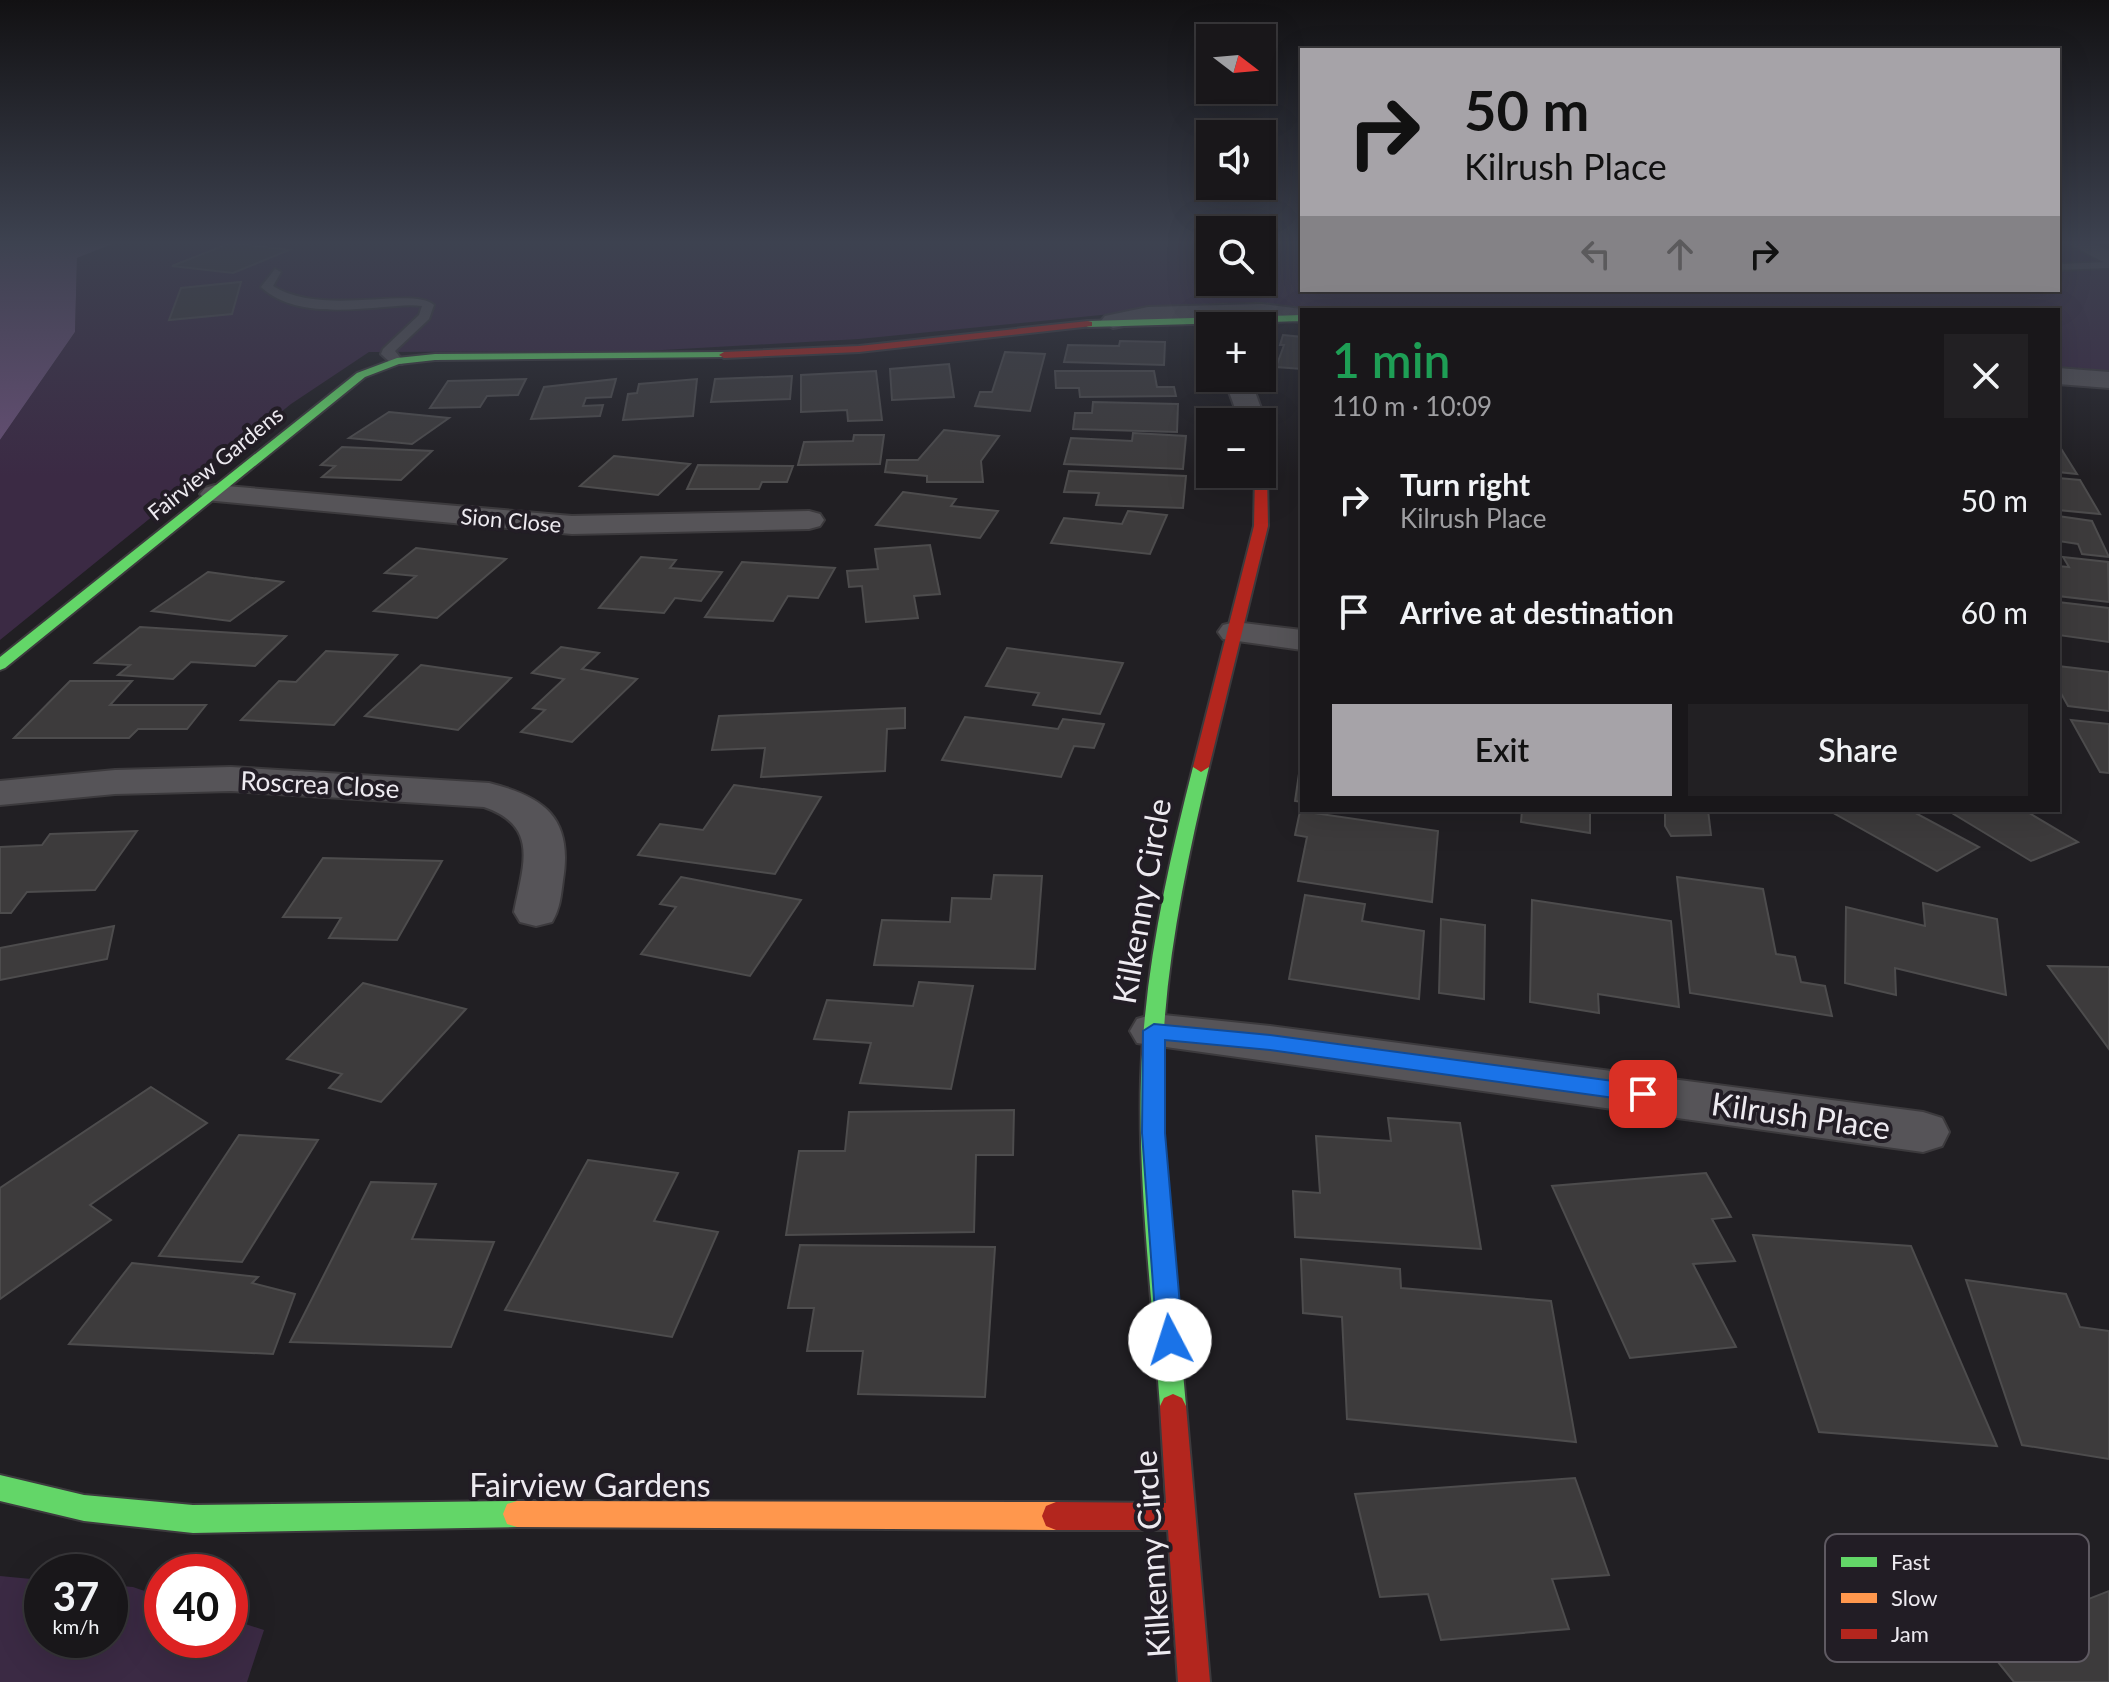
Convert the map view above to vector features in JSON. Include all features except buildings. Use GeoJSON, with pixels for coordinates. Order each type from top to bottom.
{"type":"FeatureCollection","features":[{"type":"Feature","properties":{"kind":"street"},"geometry":{"type":"LineString","coordinates":[[1113,321],[1121,319]]}},
{"type":"Feature","properties":{"kind":"street","name":"Fairview Gardens"},"geometry":{"type":"LineString","coordinates":[[0,665],[361,375],[397,361],[435,357],[782,354],[859,349],[1113,321]]}},
{"type":"Feature","properties":{"kind":"street"},"geometry":{"type":"LineString","coordinates":[[2068,377],[2104,391]]}},
{"type":"Feature","properties":{"kind":"street","name":"Kilkenny Circle"},"geometry":{"type":"LineString","coordinates":[[1194,1682],[1153,1133],[1154,1031],[1174,873],[1261,526],[1261,488]]}},
{"type":"Feature","properties":{"kind":"street","name":"Sion Close"},"geometry":{"type":"LineString","coordinates":[[215,494],[572,525],[809,520]]}},
{"type":"Feature","properties":{"kind":"street"},"geometry":{"type":"LineString","coordinates":[[1235,632],[1300,640]]}},
{"type":"Feature","properties":{"kind":"street","name":"Roscrea Close"},"geometry":{"type":"LineString","coordinates":[[0,793],[115,782],[231,779],[489,795],[522,807],[541,826],[546,851],[536,912]]}},
{"type":"Feature","properties":{"kind":"street","name":"Kilrush Place"},"geometry":{"type":"LineString","coordinates":[[1154,1031],[1285,1045],[1923,1132]]}},
{"type":"Feature","properties":{"kind":"street","name":"Fairview Gardens"},"geometry":{"type":"LineString","coordinates":[[0,1488],[84,1508],[193,1519],[393,1513],[1183,1517]]}},
{"type":"Feature","properties":{"kind":"lane"},"geometry":{"type":"LineString","coordinates":[[397,361],[387,354],[395,341],[421,319]]}},
{"type":"Feature","properties":{"kind":"shaded area"},"geometry":{"type":"Polygon","coordinates":[[[0,319],[75,319],[75,332],[0,440],[0,319]]]}},
{"type":"Feature","properties":{"kind":"shaded area"},"geometry":{"type":"Polygon","coordinates":[[[75,319],[1055,319],[859,339],[645,351],[369,352],[291,404],[0,640],[0,440],[75,332],[75,319]]]}},
{"type":"Feature","properties":{"kind":"shaded area"},"geometry":{"type":"Polygon","coordinates":[[[2060,319],[2109,319],[2109,375],[2060,371],[2060,319]]]}},
{"type":"Feature","properties":{"kind":"shaded area"},"geometry":{"type":"Polygon","coordinates":[[[0,1576],[24,1578],[24,1658],[128,1658],[128,1587],[144,1591],[144,1658],[248,1658],[248,1625],[264,1630],[247,1682],[0,1682],[0,1576]]]}},
{"type":"Feature","properties":{"kind":"traffic: fast"},"geometry":{"type":"LineString","coordinates":[[1088,324],[1249,319]]}},
{"type":"Feature","properties":{"kind":"traffic: fast"},"geometry":{"type":"LineString","coordinates":[[0,665],[361,375],[397,361],[435,357],[724,355]]}},
{"type":"Feature","properties":{"kind":"traffic: fast"},"geometry":{"type":"LineString","coordinates":[[1173,1406],[1153,1171],[1154,1030],[1166,930],[1201,767]]}},
{"type":"Feature","properties":{"kind":"traffic: fast"},"geometry":{"type":"LineString","coordinates":[[0,1488],[84,1508],[193,1519],[517,1514]]}},
{"type":"Feature","properties":{"kind":"traffic: slow"},"geometry":{"type":"LineString","coordinates":[[517,1514],[1056,1516]]}},
{"type":"Feature","properties":{"kind":"traffic: jam"},"geometry":{"type":"LineString","coordinates":[[724,355],[859,349],[1088,324]]}},
{"type":"Feature","properties":{"kind":"traffic: jam"},"geometry":{"type":"LineString","coordinates":[[1201,767],[1261,526],[1261,488]]}},
{"type":"Feature","properties":{"kind":"traffic: jam"},"geometry":{"type":"LineString","coordinates":[[1173,1406],[1194,1682]]}},
{"type":"Feature","properties":{"kind":"traffic: jam"},"geometry":{"type":"LineString","coordinates":[[1056,1516],[1183,1517]]}},
{"type":"Feature","properties":{"kind":"route"},"geometry":{"type":"LineString","coordinates":[[1170,1340],[1153,1133],[1154,1031],[1270,1043],[1643,1094]]}}]}
